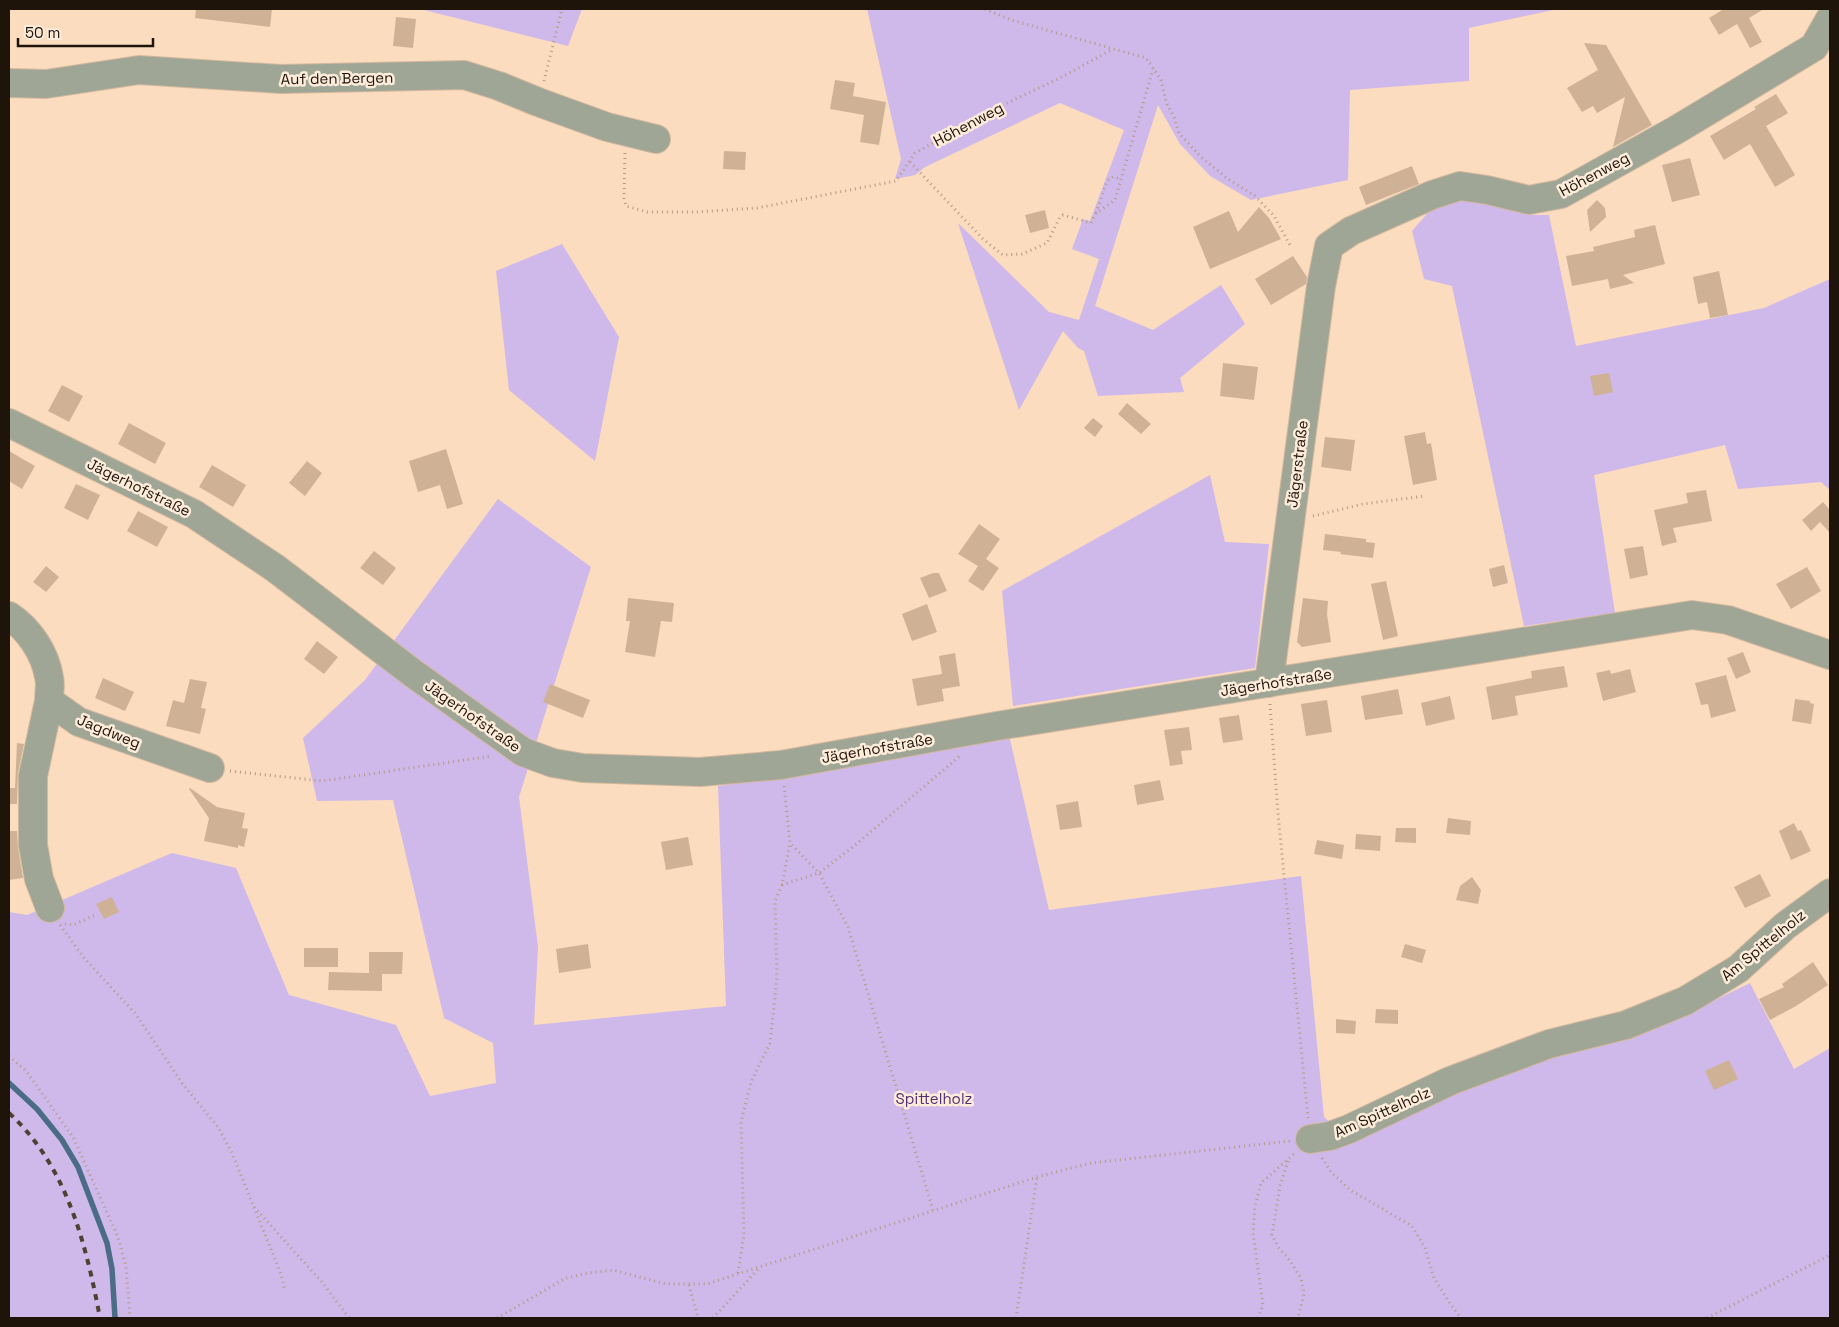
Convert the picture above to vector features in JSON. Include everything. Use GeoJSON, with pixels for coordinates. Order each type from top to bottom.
{"type":"FeatureCollection","features":[{"type":"Feature","properties":{"kind":"street","name":"Höhenweg"},"geometry":{"type":"LineString","coordinates":[[1329,246],[1351,232],[1432,195],[1460,186],[1529,200],[1561,194],[1676,130],[1814,47],[1830,19]]}},
{"type":"Feature","properties":{"kind":"street","name":"Auf den Bergen"},"geometry":{"type":"LineString","coordinates":[[9,83],[46,84],[139,70],[282,79],[464,75],[499,86],[607,127],[656,139]]}},
{"type":"Feature","properties":{"kind":"street","name":"Jägerstraße"},"geometry":{"type":"LineString","coordinates":[[1269,683],[1321,286],[1329,246]]}},
{"type":"Feature","properties":{"kind":"street","name":"Jägerhofstraße"},"geometry":{"type":"LineString","coordinates":[[9,423],[194,514],[275,568],[414,674],[523,752],[553,763],[583,768],[700,772],[781,765],[997,726],[1692,616],[1728,620],[1830,656]]}},
{"type":"Feature","properties":{"kind":"street"},"geometry":{"type":"LineString","coordinates":[[9,616],[20,623],[42,652],[50,678],[49,701],[33,776],[33,845],[39,879],[50,908]]}},
{"type":"Feature","properties":{"kind":"street","name":"Jagdweg"},"geometry":{"type":"LineString","coordinates":[[49,701],[79,722],[210,768]]}},
{"type":"Feature","properties":{"kind":"street","name":"Am Spittelholz"},"geometry":{"type":"LineString","coordinates":[[1310,1139],[1330,1136],[1349,1129],[1450,1082],[1549,1044],[1626,1025],[1685,1001],[1738,969],[1785,926],[1830,893]]}},
{"type":"Feature","properties":{"kind":"path"},"geometry":{"type":"LineString","coordinates":[[538,102],[562,9]]}},
{"type":"Feature","properties":{"kind":"path"},"geometry":{"type":"LineString","coordinates":[[985,9],[1011,20],[1146,58],[1161,80],[1166,102],[1174,117],[1179,133],[1201,157],[1228,179],[1255,196],[1274,216],[1291,247]]}},
{"type":"Feature","properties":{"kind":"path","name":"Höhenweg"},"geometry":{"type":"LineString","coordinates":[[626,131],[624,198],[626,206],[648,212],[696,212],[757,208],[896,182],[915,153],[988,112],[1060,78],[1113,49]]}},
{"type":"Feature","properties":{"kind":"path"},"geometry":{"type":"LineString","coordinates":[[1095,214],[1115,200],[1153,68]]}},
{"type":"Feature","properties":{"kind":"path"},"geometry":{"type":"LineString","coordinates":[[910,162],[984,240],[1003,254],[1022,254],[1047,244],[1060,217],[1064,215],[1091,223],[1107,181],[1113,177],[1121,179]]}},
{"type":"Feature","properties":{"kind":"path"},"geometry":{"type":"LineString","coordinates":[[1290,521],[1363,504],[1425,496]]}},
{"type":"Feature","properties":{"kind":"path","name":"Am Spittelholz"},"geometry":{"type":"LineString","coordinates":[[1269,683],[1278,814],[1310,1139]]}},
{"type":"Feature","properties":{"kind":"path"},"geometry":{"type":"LineString","coordinates":[[782,885],[818,873],[854,846],[967,751]]}},
{"type":"Feature","properties":{"kind":"path"},"geometry":{"type":"LineString","coordinates":[[210,768],[322,781],[523,752]]}},
{"type":"Feature","properties":{"kind":"path"},"geometry":{"type":"LineString","coordinates":[[738,1274],[744,1235],[740,1122],[751,1082],[770,1043],[777,978],[775,901],[782,885],[790,842],[781,765]]}},
{"type":"Feature","properties":{"kind":"path"},"geometry":{"type":"LineString","coordinates":[[790,842],[818,873],[848,928],[933,1210]]}},
{"type":"Feature","properties":{"kind":"path"},"geometry":{"type":"LineString","coordinates":[[97,914],[73,925],[59,924],[84,958],[135,1013],[182,1083],[218,1127],[232,1153],[285,1291]]}},
{"type":"Feature","properties":{"kind":"path"},"geometry":{"type":"LineString","coordinates":[[9,1056],[26,1071],[73,1137],[118,1237],[126,1266],[130,1318]]}},
{"type":"Feature","properties":{"kind":"path"},"geometry":{"type":"LineString","coordinates":[[1258,1318],[1263,1305],[1253,1233],[1255,1206],[1261,1183],[1289,1160],[1310,1139]]}},
{"type":"Feature","properties":{"kind":"path"},"geometry":{"type":"LineString","coordinates":[[497,1318],[566,1278],[588,1273],[613,1270],[666,1284],[707,1284],[1037,1177],[1091,1163],[1310,1139]]}},
{"type":"Feature","properties":{"kind":"path"},"geometry":{"type":"LineString","coordinates":[[1310,1139],[1331,1172],[1350,1190],[1412,1226],[1425,1248],[1434,1278],[1461,1318]]}},
{"type":"Feature","properties":{"kind":"path"},"geometry":{"type":"LineString","coordinates":[[1289,1160],[1280,1186],[1272,1235],[1301,1278],[1304,1294],[1298,1318]]}},
{"type":"Feature","properties":{"kind":"path"},"geometry":{"type":"LineString","coordinates":[[1016,1318],[1037,1177]]}},
{"type":"Feature","properties":{"kind":"path"},"geometry":{"type":"LineString","coordinates":[[252,1204],[321,1281],[349,1318]]}},
{"type":"Feature","properties":{"kind":"path"},"geometry":{"type":"LineString","coordinates":[[1708,1318],[1830,1254]]}},
{"type":"Feature","properties":{"kind":"path"},"geometry":{"type":"LineString","coordinates":[[713,1318],[761,1266]]}},
{"type":"Feature","properties":{"kind":"path"},"geometry":{"type":"LineString","coordinates":[[689,1285],[698,1318]]}},
{"type":"Feature","properties":{"kind":"green space"},"geometry":{"type":"Polygon","coordinates":[[[420,9],[582,9],[568,46],[420,9]]]}},
{"type":"Feature","properties":{"kind":"green space"},"geometry":{"type":"Polygon","coordinates":[[[867,9],[1558,9],[1469,28],[1469,81],[1350,90],[1348,180],[1251,200],[1210,176],[1180,144],[1158,105],[1095,306],[1153,330],[1221,285],[1245,324],[1180,378],[1184,392],[1098,396],[1084,351],[1078,348],[1063,331],[1019,410],[958,223],[1049,312],[1079,320],[1099,259],[1072,249],[1083,219],[1090,221],[1124,130],[1060,103],[925,167],[915,175],[895,179],[901,159],[867,9]]]}},
{"type":"Feature","properties":{"kind":"green space"},"geometry":{"type":"Polygon","coordinates":[[[1462,193],[1529,215],[1549,215],[1576,346],[1764,308],[1830,279],[1830,490],[1821,482],[1738,489],[1725,445],[1594,475],[1615,613],[1524,626],[1452,286],[1424,279],[1412,231],[1433,207],[1462,193]]]}},
{"type":"Feature","properties":{"kind":"green space"},"geometry":{"type":"Polygon","coordinates":[[[562,244],[619,337],[595,461],[509,390],[496,271],[562,244]]]}},
{"type":"Feature","properties":{"kind":"green space"},"geometry":{"type":"Polygon","coordinates":[[[1210,475],[1225,542],[1269,544],[1255,668],[1013,706],[1002,591],[1210,475]]]}},
{"type":"Feature","properties":{"kind":"green space","name":"Spittelholz"},"geometry":{"type":"Polygon","coordinates":[[[498,499],[591,567],[519,797],[538,947],[534,1025],[726,1006],[718,786],[879,762],[1009,735],[1049,910],[1301,876],[1324,1117],[1333,1125],[1637,1010],[1651,1031],[1750,983],[1794,1069],[1830,1048],[1830,1318],[9,1318],[9,912],[27,915],[172,853],[236,868],[289,995],[396,1025],[430,1096],[496,1083],[493,1043],[444,1018],[393,800],[317,801],[303,738],[365,680],[498,499]]]}},
{"type":"Feature","properties":{"kind":"building"},"geometry":{"type":"Polygon","coordinates":[[[196,9],[272,9],[270,27],[195,18],[196,9]]]}},
{"type":"Feature","properties":{"kind":"building"},"geometry":{"type":"Polygon","coordinates":[[[1724,9],[1764,9],[1749,18],[1762,42],[1750,48],[1737,24],[1719,35],[1709,18],[1724,9]]]}},
{"type":"Feature","properties":{"kind":"building"},"geometry":{"type":"Polygon","coordinates":[[[396,17],[416,19],[413,48],[393,46],[396,17]]]}},
{"type":"Feature","properties":{"kind":"building"},"geometry":{"type":"Polygon","coordinates":[[[1584,43],[1606,45],[1652,125],[1613,147],[1625,97],[1597,113],[1593,106],[1582,112],[1567,88],[1598,70],[1584,43]]]}},
{"type":"Feature","properties":{"kind":"building"},"geometry":{"type":"Polygon","coordinates":[[[835,80],[855,83],[853,96],[886,102],[879,145],[860,142],[864,115],[830,109],[835,80]]]}},
{"type":"Feature","properties":{"kind":"building"},"geometry":{"type":"Polygon","coordinates":[[[1776,94],[1788,113],[1766,126],[1795,175],[1775,187],[1750,144],[1724,160],[1710,136],[1756,109],[1754,107],[1776,94]]]}},
{"type":"Feature","properties":{"kind":"building"},"geometry":{"type":"Polygon","coordinates":[[[724,151],[746,152],[745,170],[723,169],[724,151]]]}},
{"type":"Feature","properties":{"kind":"building"},"geometry":{"type":"Polygon","coordinates":[[[1690,158],[1700,195],[1672,202],[1662,165],[1690,158]]]}},
{"type":"Feature","properties":{"kind":"building"},"geometry":{"type":"Polygon","coordinates":[[[1412,166],[1419,184],[1366,205],[1359,187],[1412,166]]]}},
{"type":"Feature","properties":{"kind":"building"},"geometry":{"type":"Polygon","coordinates":[[[1597,200],[1605,208],[1606,217],[1590,232],[1587,210],[1597,200]]]}},
{"type":"Feature","properties":{"kind":"building"},"geometry":{"type":"Polygon","coordinates":[[[1259,207],[1269,218],[1281,239],[1210,269],[1193,227],[1229,211],[1238,232],[1259,207]]]}},
{"type":"Feature","properties":{"kind":"building"},"geometry":{"type":"Polygon","coordinates":[[[1045,210],[1049,228],[1030,233],[1025,215],[1045,210]]]}},
{"type":"Feature","properties":{"kind":"building"},"geometry":{"type":"Polygon","coordinates":[[[1655,225],[1665,264],[1623,275],[1634,283],[1610,289],[1608,279],[1572,286],[1566,256],[1594,251],[1593,247],[1635,237],[1634,230],[1655,225]]]}},
{"type":"Feature","properties":{"kind":"building"},"geometry":{"type":"Polygon","coordinates":[[[1293,256],[1307,277],[1306,284],[1271,305],[1255,279],[1293,256]]]}},
{"type":"Feature","properties":{"kind":"building"},"geometry":{"type":"Polygon","coordinates":[[[1719,271],[1728,315],[1710,318],[1707,302],[1698,304],[1693,277],[1719,271]]]}},
{"type":"Feature","properties":{"kind":"building"},"geometry":{"type":"Polygon","coordinates":[[[1223,363],[1258,367],[1254,400],[1220,396],[1223,363]]]}},
{"type":"Feature","properties":{"kind":"building"},"geometry":{"type":"Polygon","coordinates":[[[1609,373],[1613,392],[1594,396],[1590,376],[1609,373]]]}},
{"type":"Feature","properties":{"kind":"building"},"geometry":{"type":"Polygon","coordinates":[[[62,385],[83,396],[69,422],[48,411],[62,385]]]}},
{"type":"Feature","properties":{"kind":"building"},"geometry":{"type":"Polygon","coordinates":[[[1127,403],[1151,424],[1141,434],[1118,414],[1127,403]]]}},
{"type":"Feature","properties":{"kind":"building"},"geometry":{"type":"Polygon","coordinates":[[[1093,418],[1103,426],[1095,437],[1084,428],[1093,418]]]}},
{"type":"Feature","properties":{"kind":"building"},"geometry":{"type":"Polygon","coordinates":[[[129,423],[166,443],[155,464],[118,444],[129,423]]]}},
{"type":"Feature","properties":{"kind":"building"},"geometry":{"type":"Polygon","coordinates":[[[1425,432],[1427,444],[1431,443],[1437,480],[1413,485],[1404,436],[1425,432]]]}},
{"type":"Feature","properties":{"kind":"building"},"geometry":{"type":"Polygon","coordinates":[[[1325,437],[1355,440],[1351,471],[1321,467],[1325,437]]]}},
{"type":"Feature","properties":{"kind":"building"},"geometry":{"type":"Polygon","coordinates":[[[446,449],[463,504],[447,509],[440,485],[418,492],[409,461],[446,449]]]}},
{"type":"Feature","properties":{"kind":"building"},"geometry":{"type":"Polygon","coordinates":[[[9,451],[35,466],[22,489],[9,481],[9,451]]]}},
{"type":"Feature","properties":{"kind":"building"},"geometry":{"type":"Polygon","coordinates":[[[307,461],[322,473],[305,496],[289,483],[307,461]]]}},
{"type":"Feature","properties":{"kind":"building"},"geometry":{"type":"Polygon","coordinates":[[[212,465],[246,485],[233,507],[199,487],[212,465]]]}},
{"type":"Feature","properties":{"kind":"building"},"geometry":{"type":"Polygon","coordinates":[[[76,484],[100,495],[88,520],[64,508],[76,484]]]}},
{"type":"Feature","properties":{"kind":"building"},"geometry":{"type":"Polygon","coordinates":[[[1706,490],[1712,521],[1673,528],[1677,542],[1662,546],[1654,510],[1688,503],[1686,493],[1706,490]]]}},
{"type":"Feature","properties":{"kind":"building"},"geometry":{"type":"Polygon","coordinates":[[[1823,502],[1830,510],[1830,533],[1820,522],[1811,531],[1802,520],[1823,502]]]}},
{"type":"Feature","properties":{"kind":"building"},"geometry":{"type":"Polygon","coordinates":[[[138,511],[168,527],[157,547],[127,531],[138,511]]]}},
{"type":"Feature","properties":{"kind":"building"},"geometry":{"type":"Polygon","coordinates":[[[979,524],[1000,539],[986,559],[999,568],[983,591],[968,581],[978,566],[958,554],[979,524]]]}},
{"type":"Feature","properties":{"kind":"building"},"geometry":{"type":"Polygon","coordinates":[[[1325,534],[1366,539],[1366,542],[1375,543],[1373,558],[1323,550],[1325,534]]]}},
{"type":"Feature","properties":{"kind":"building"},"geometry":{"type":"Polygon","coordinates":[[[1643,546],[1648,575],[1630,579],[1624,549],[1643,546]]]}},
{"type":"Feature","properties":{"kind":"building"},"geometry":{"type":"Polygon","coordinates":[[[374,551],[396,568],[383,585],[360,568],[374,551]]]}},
{"type":"Feature","properties":{"kind":"building"},"geometry":{"type":"Polygon","coordinates":[[[1504,565],[1508,583],[1493,587],[1489,569],[1504,565]]]}},
{"type":"Feature","properties":{"kind":"building"},"geometry":{"type":"Polygon","coordinates":[[[46,566],[59,577],[46,592],[33,582],[46,566]]]}},
{"type":"Feature","properties":{"kind":"building"},"geometry":{"type":"Polygon","coordinates":[[[1807,567],[1821,591],[1791,609],[1776,584],[1807,567]]]}},
{"type":"Feature","properties":{"kind":"building"},"geometry":{"type":"Polygon","coordinates":[[[933,573],[939,573],[947,591],[929,598],[920,578],[933,573]]]}},
{"type":"Feature","properties":{"kind":"building"},"geometry":{"type":"Polygon","coordinates":[[[1386,581],[1398,636],[1383,640],[1371,584],[1386,581]]]}},
{"type":"Feature","properties":{"kind":"building"},"geometry":{"type":"Polygon","coordinates":[[[628,598],[674,603],[672,622],[661,621],[655,657],[625,652],[630,621],[626,621],[628,598]]]}},
{"type":"Feature","properties":{"kind":"building"},"geometry":{"type":"Polygon","coordinates":[[[1303,598],[1328,601],[1327,614],[1331,642],[1302,647],[1297,642],[1303,598]]]}},
{"type":"Feature","properties":{"kind":"building"},"geometry":{"type":"Polygon","coordinates":[[[927,604],[937,632],[912,641],[902,614],[927,604]]]}},
{"type":"Feature","properties":{"kind":"building"},"geometry":{"type":"Polygon","coordinates":[[[317,641],[338,657],[324,674],[304,659],[317,641]]]}},
{"type":"Feature","properties":{"kind":"building"},"geometry":{"type":"Polygon","coordinates":[[[1743,652],[1751,672],[1736,679],[1727,658],[1743,652]]]}},
{"type":"Feature","properties":{"kind":"building"},"geometry":{"type":"Polygon","coordinates":[[[955,653],[960,686],[942,689],[944,701],[917,706],[912,679],[942,674],[939,656],[955,653]]]}},
{"type":"Feature","properties":{"kind":"building"},"geometry":{"type":"Polygon","coordinates":[[[1564,666],[1568,687],[1515,696],[1518,715],[1492,720],[1486,687],[1532,678],[1531,671],[1564,666]]]}},
{"type":"Feature","properties":{"kind":"building"},"geometry":{"type":"Polygon","coordinates":[[[1630,669],[1636,692],[1603,701],[1596,673],[1610,670],[1611,674],[1630,669]]]}},
{"type":"Feature","properties":{"kind":"building"},"geometry":{"type":"Polygon","coordinates":[[[1726,675],[1736,711],[1711,718],[1708,704],[1701,705],[1695,683],[1726,675]]]}},
{"type":"Feature","properties":{"kind":"building"},"geometry":{"type":"Polygon","coordinates":[[[103,678],[134,692],[125,711],[95,698],[103,678]]]}},
{"type":"Feature","properties":{"kind":"building"},"geometry":{"type":"Polygon","coordinates":[[[190,679],[207,682],[201,708],[206,709],[200,734],[166,726],[173,700],[184,703],[190,679]]]}},
{"type":"Feature","properties":{"kind":"building"},"geometry":{"type":"Polygon","coordinates":[[[550,684],[590,700],[583,718],[543,702],[550,684]]]}},
{"type":"Feature","properties":{"kind":"building"},"geometry":{"type":"Polygon","coordinates":[[[1398,689],[1403,714],[1365,720],[1361,696],[1398,689]]]}},
{"type":"Feature","properties":{"kind":"building"},"geometry":{"type":"Polygon","coordinates":[[[1450,696],[1455,719],[1426,726],[1421,703],[1450,696]]]}},
{"type":"Feature","properties":{"kind":"building"},"geometry":{"type":"Polygon","coordinates":[[[1795,699],[1810,701],[1810,703],[1814,704],[1811,724],[1792,721],[1795,699]]]}},
{"type":"Feature","properties":{"kind":"building"},"geometry":{"type":"Polygon","coordinates":[[[1327,700],[1332,732],[1306,736],[1301,704],[1327,700]]]}},
{"type":"Feature","properties":{"kind":"building"},"geometry":{"type":"Polygon","coordinates":[[[1239,715],[1243,740],[1223,743],[1219,718],[1239,715]]]}},
{"type":"Feature","properties":{"kind":"building"},"geometry":{"type":"Polygon","coordinates":[[[1189,727],[1192,750],[1181,751],[1183,764],[1170,766],[1164,730],[1189,727]]]}},
{"type":"Feature","properties":{"kind":"building"},"geometry":{"type":"Polygon","coordinates":[[[17,743],[24,744],[18,773],[17,804],[9,804],[9,788],[15,788],[17,743]]]}},
{"type":"Feature","properties":{"kind":"building"},"geometry":{"type":"Polygon","coordinates":[[[1160,780],[1164,800],[1137,805],[1134,785],[1160,780]]]}},
{"type":"Feature","properties":{"kind":"building"},"geometry":{"type":"Polygon","coordinates":[[[190,788],[217,807],[245,813],[242,828],[248,829],[244,847],[238,845],[238,848],[204,841],[209,818],[190,788]]]}},
{"type":"Feature","properties":{"kind":"building"},"geometry":{"type":"Polygon","coordinates":[[[1078,801],[1082,827],[1060,830],[1056,805],[1078,801]]]}},
{"type":"Feature","properties":{"kind":"building"},"geometry":{"type":"Polygon","coordinates":[[[1448,818],[1471,821],[1470,835],[1446,833],[1448,818]]]}},
{"type":"Feature","properties":{"kind":"building"},"geometry":{"type":"Polygon","coordinates":[[[1794,823],[1798,831],[1801,830],[1811,851],[1791,860],[1779,831],[1794,823]]]}},
{"type":"Feature","properties":{"kind":"building"},"geometry":{"type":"Polygon","coordinates":[[[1396,828],[1416,828],[1416,843],[1395,842],[1396,828]]]}},
{"type":"Feature","properties":{"kind":"building"},"geometry":{"type":"Polygon","coordinates":[[[9,831],[17,831],[23,878],[9,880],[9,831]]]}},
{"type":"Feature","properties":{"kind":"building"},"geometry":{"type":"Polygon","coordinates":[[[1356,834],[1381,836],[1380,851],[1355,849],[1356,834]]]}},
{"type":"Feature","properties":{"kind":"building"},"geometry":{"type":"Polygon","coordinates":[[[688,837],[693,865],[666,870],[661,842],[688,837]]]}},
{"type":"Feature","properties":{"kind":"building"},"geometry":{"type":"Polygon","coordinates":[[[1317,840],[1344,845],[1342,859],[1314,854],[1317,840]]]}},
{"type":"Feature","properties":{"kind":"building"},"geometry":{"type":"Polygon","coordinates":[[[1760,874],[1771,896],[1745,908],[1734,887],[1760,874]]]}},
{"type":"Feature","properties":{"kind":"building"},"geometry":{"type":"Polygon","coordinates":[[[1472,877],[1481,890],[1478,904],[1456,900],[1460,886],[1472,877]]]}},
{"type":"Feature","properties":{"kind":"building"},"geometry":{"type":"Polygon","coordinates":[[[112,897],[119,912],[104,919],[96,904],[112,897]]]}},
{"type":"Feature","properties":{"kind":"building"},"geometry":{"type":"Polygon","coordinates":[[[588,944],[591,968],[559,973],[556,949],[588,944]]]}},
{"type":"Feature","properties":{"kind":"building"},"geometry":{"type":"Polygon","coordinates":[[[1405,944],[1426,950],[1422,963],[1401,957],[1405,944]]]}},
{"type":"Feature","properties":{"kind":"building"},"geometry":{"type":"Polygon","coordinates":[[[304,948],[338,948],[338,967],[304,967],[304,948]]]}},
{"type":"Feature","properties":{"kind":"building"},"geometry":{"type":"Polygon","coordinates":[[[369,952],[403,952],[402,974],[382,974],[382,991],[328,990],[329,972],[369,973],[369,952]]]}},
{"type":"Feature","properties":{"kind":"building"},"geometry":{"type":"Polygon","coordinates":[[[1813,962],[1828,985],[1770,1020],[1759,999],[1784,987],[1782,984],[1813,962]]]}},
{"type":"Feature","properties":{"kind":"building"},"geometry":{"type":"Polygon","coordinates":[[[1376,1009],[1398,1010],[1398,1024],[1375,1023],[1376,1009]]]}},
{"type":"Feature","properties":{"kind":"building"},"geometry":{"type":"Polygon","coordinates":[[[1336,1019],[1356,1021],[1355,1034],[1336,1033],[1336,1019]]]}},
{"type":"Feature","properties":{"kind":"building"},"geometry":{"type":"Polygon","coordinates":[[[1729,1060],[1738,1079],[1714,1090],[1705,1071],[1729,1060]]]}},
{"type":"Feature","properties":{"kind":"waterway"},"geometry":{"type":"LineString","coordinates":[[9,1083],[37,1109],[62,1140],[78,1167],[107,1243],[112,1269],[115,1318]]}},
{"type":"Feature","properties":{"kind":"railway"},"geometry":{"type":"LineString","coordinates":[[9,1113],[29,1134],[46,1157],[60,1182],[71,1208],[88,1262],[100,1318]]}}]}
